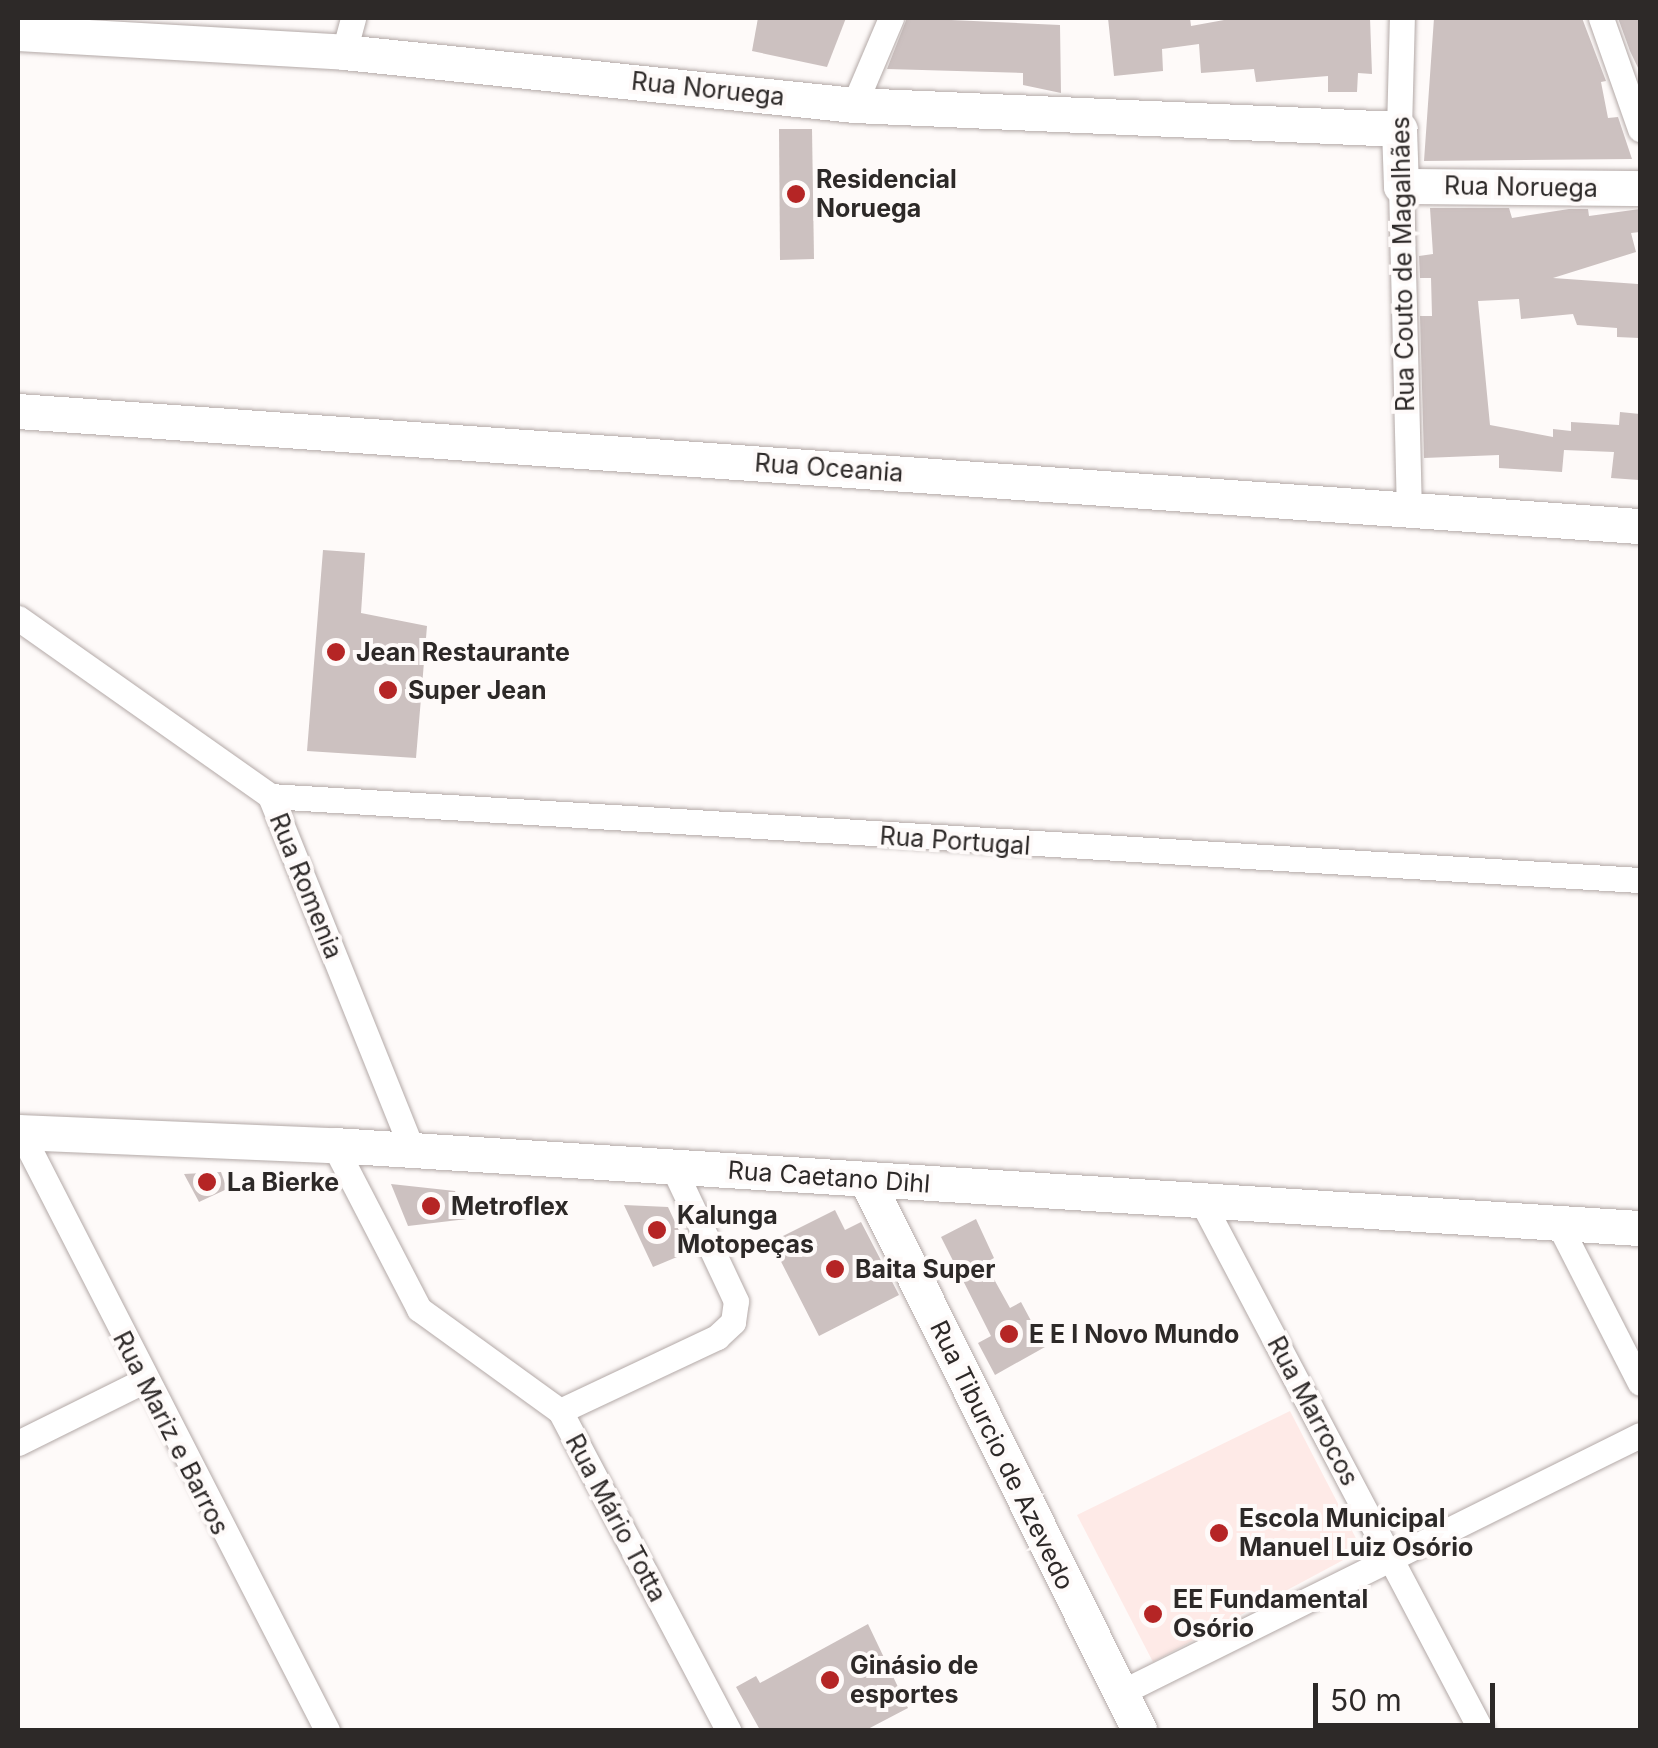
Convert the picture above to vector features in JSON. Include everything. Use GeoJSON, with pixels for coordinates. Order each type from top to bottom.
{"type":"FeatureCollection","features":[{"type":"Feature","properties":{"kind":"street"},"geometry":{"type":"LineString","coordinates":[[344,52],[354,18]]}},
{"type":"Feature","properties":{"kind":"street"},"geometry":{"type":"LineString","coordinates":[[854,104],[891,18]]}},
{"type":"Feature","properties":{"kind":"street","name":"Rua Couto de Magalhães"},"geometry":{"type":"LineString","coordinates":[[1402,18],[1399,128],[1409,511]]}},
{"type":"Feature","properties":{"kind":"street"},"geometry":{"type":"LineString","coordinates":[[1601,18],[1640,129]]}},
{"type":"Feature","properties":{"kind":"street","name":"Rua Noruega"},"geometry":{"type":"LineString","coordinates":[[18,33],[344,52],[854,104],[1399,128]]}},
{"type":"Feature","properties":{"kind":"street","name":"Rua Noruega"},"geometry":{"type":"LineString","coordinates":[[1401,186],[1640,188]]}},
{"type":"Feature","properties":{"kind":"street","name":"Rua Oceania"},"geometry":{"type":"LineString","coordinates":[[18,411],[1640,526]]}},
{"type":"Feature","properties":{"kind":"street","name":"Rua Romenia"},"geometry":{"type":"LineString","coordinates":[[18,618],[270,796],[412,1150]]}},
{"type":"Feature","properties":{"kind":"street","name":"Rua Portugal"},"geometry":{"type":"LineString","coordinates":[[270,796],[1640,880]]}},
{"type":"Feature","properties":{"kind":"street","name":"Rua Caetano Dihl"},"geometry":{"type":"LineString","coordinates":[[19,1130],[334,1145],[1556,1219],[1640,1228]]}},
{"type":"Feature","properties":{"kind":"street","name":"Rua Mariz e Barros"},"geometry":{"type":"LineString","coordinates":[[19,1130],[143,1381],[327,1730]]}},
{"type":"Feature","properties":{"kind":"street","name":"Rua Mário Totta"},"geometry":{"type":"LineString","coordinates":[[334,1145],[419,1309],[560,1411],[728,1730]]}},
{"type":"Feature","properties":{"kind":"street"},"geometry":{"type":"LineString","coordinates":[[560,1411],[717,1338],[733,1322],[736,1301],[673,1167]]}},
{"type":"Feature","properties":{"kind":"street","name":"Rua Tiburcio de Azevedo"},"geometry":{"type":"LineString","coordinates":[[866,1179],[1139,1730]]}},
{"type":"Feature","properties":{"kind":"street","name":"Rua Marrocos"},"geometry":{"type":"LineString","coordinates":[[1200,1198],[1481,1730]]}},
{"type":"Feature","properties":{"kind":"street"},"geometry":{"type":"LineString","coordinates":[[1556,1219],[1640,1384]]}},
{"type":"Feature","properties":{"kind":"street"},"geometry":{"type":"LineString","coordinates":[[18,1443],[143,1381]]}},
{"type":"Feature","properties":{"kind":"street"},"geometry":{"type":"LineString","coordinates":[[1120,1693],[1640,1435]]}},
{"type":"Feature","properties":{"kind":"shaded area","name":"Escola Municipal Manuel Luiz Osório"},"geometry":{"type":"Polygon","coordinates":[[[1290,1411],[1362,1550],[1153,1662],[1077,1515],[1290,1411]]]}},
{"type":"Feature","properties":{"kind":"building"},"geometry":{"type":"Polygon","coordinates":[[[758,18],[846,18],[827,67],[752,51],[758,18]]]}},
{"type":"Feature","properties":{"kind":"building"},"geometry":{"type":"Polygon","coordinates":[[[907,18],[1060,25],[1061,93],[1023,85],[1023,73],[887,69],[907,18]]]}},
{"type":"Feature","properties":{"kind":"building"},"geometry":{"type":"Polygon","coordinates":[[[1108,18],[1190,18],[1191,26],[1235,18],[1370,18],[1372,74],[1358,73],[1357,92],[1328,92],[1328,76],[1256,82],[1254,69],[1201,73],[1199,44],[1162,49],[1163,71],[1114,76],[1108,18]]]}},
{"type":"Feature","properties":{"kind":"building"},"geometry":{"type":"Polygon","coordinates":[[[1434,18],[1582,18],[1606,81],[1601,82],[1608,118],[1618,117],[1632,159],[1424,161],[1434,18]]]}},
{"type":"Feature","properties":{"kind":"building"},"geometry":{"type":"Polygon","coordinates":[[[1618,18],[1640,18],[1640,72],[1630,51],[1618,18]]]}},
{"type":"Feature","properties":{"kind":"building","name":"Residencial Noruega"},"geometry":{"type":"Polygon","coordinates":[[[779,129],[812,129],[814,259],[780,260],[779,129]]]}},
{"type":"Feature","properties":{"kind":"building"},"geometry":{"type":"Polygon","coordinates":[[[1430,208],[1509,208],[1512,218],[1569,209],[1588,209],[1589,216],[1640,209],[1640,232],[1631,233],[1636,252],[1553,278],[1638,284],[1639,338],[1617,337],[1617,328],[1577,325],[1573,314],[1521,319],[1519,299],[1478,301],[1490,425],[1553,437],[1553,429],[1571,431],[1571,422],[1619,425],[1620,412],[1640,414],[1639,480],[1611,478],[1614,452],[1564,450],[1562,472],[1499,468],[1499,455],[1424,458],[1420,316],[1432,316],[1431,278],[1420,278],[1419,256],[1433,254],[1430,208]]]}},
{"type":"Feature","properties":{"kind":"building"},"geometry":{"type":"Polygon","coordinates":[[[323,550],[365,553],[361,613],[427,626],[416,758],[307,751],[323,550]]]}},
{"type":"Feature","properties":{"kind":"building","name":"La Bierke"},"geometry":{"type":"Polygon","coordinates":[[[221,1172],[227,1189],[199,1202],[184,1174],[221,1172]]]}},
{"type":"Feature","properties":{"kind":"building","name":"Metroflex"},"geometry":{"type":"Polygon","coordinates":[[[391,1184],[455,1191],[467,1219],[408,1226],[391,1184]]]}},
{"type":"Feature","properties":{"kind":"building","name":"Kalunga Motopeças"},"geometry":{"type":"Polygon","coordinates":[[[624,1205],[668,1207],[689,1252],[653,1267],[624,1205]]]}},
{"type":"Feature","properties":{"kind":"building","name":"Baita Super"},"geometry":{"type":"Polygon","coordinates":[[[835,1210],[845,1230],[861,1222],[899,1295],[819,1336],[771,1242],[835,1210]]]}},
{"type":"Feature","properties":{"kind":"building"},"geometry":{"type":"Polygon","coordinates":[[[976,1219],[994,1258],[985,1263],[1010,1308],[1021,1302],[1045,1347],[995,1375],[978,1343],[991,1336],[941,1237],[976,1219]]]}},
{"type":"Feature","properties":{"kind":"building","name":"Ginásio de esportes"},"geometry":{"type":"Polygon","coordinates":[[[868,1624],[908,1708],[866,1730],[760,1730],[736,1687],[756,1676],[760,1683],[868,1624]]]}},
{"type":"Feature","properties":{"kind":"place","name":"Residencial Noruega"},"geometry":{"type":"Point","coordinates":[796,194]}},
{"type":"Feature","properties":{"kind":"place","name":"Jean Restaurante"},"geometry":{"type":"Point","coordinates":[336,652]}},
{"type":"Feature","properties":{"kind":"place","name":"Super Jean"},"geometry":{"type":"Point","coordinates":[388,690]}},
{"type":"Feature","properties":{"kind":"place","name":"La Bierke"},"geometry":{"type":"Point","coordinates":[207,1182]}},
{"type":"Feature","properties":{"kind":"place","name":"Metroflex"},"geometry":{"type":"Point","coordinates":[431,1206]}},
{"type":"Feature","properties":{"kind":"place","name":"Kalunga Motopeças"},"geometry":{"type":"Point","coordinates":[657,1230]}},
{"type":"Feature","properties":{"kind":"place","name":"Baita Super"},"geometry":{"type":"Point","coordinates":[835,1269]}},
{"type":"Feature","properties":{"kind":"place","name":"E E I Novo Mundo"},"geometry":{"type":"Point","coordinates":[1009,1334]}},
{"type":"Feature","properties":{"kind":"place","name":"Escola Municipal Manuel Luiz Osório"},"geometry":{"type":"Point","coordinates":[1219,1533]}},
{"type":"Feature","properties":{"kind":"place","name":"EE Fundamental Osório"},"geometry":{"type":"Point","coordinates":[1153,1614]}},
{"type":"Feature","properties":{"kind":"place","name":"Ginásio de esportes"},"geometry":{"type":"Point","coordinates":[830,1680]}}]}
